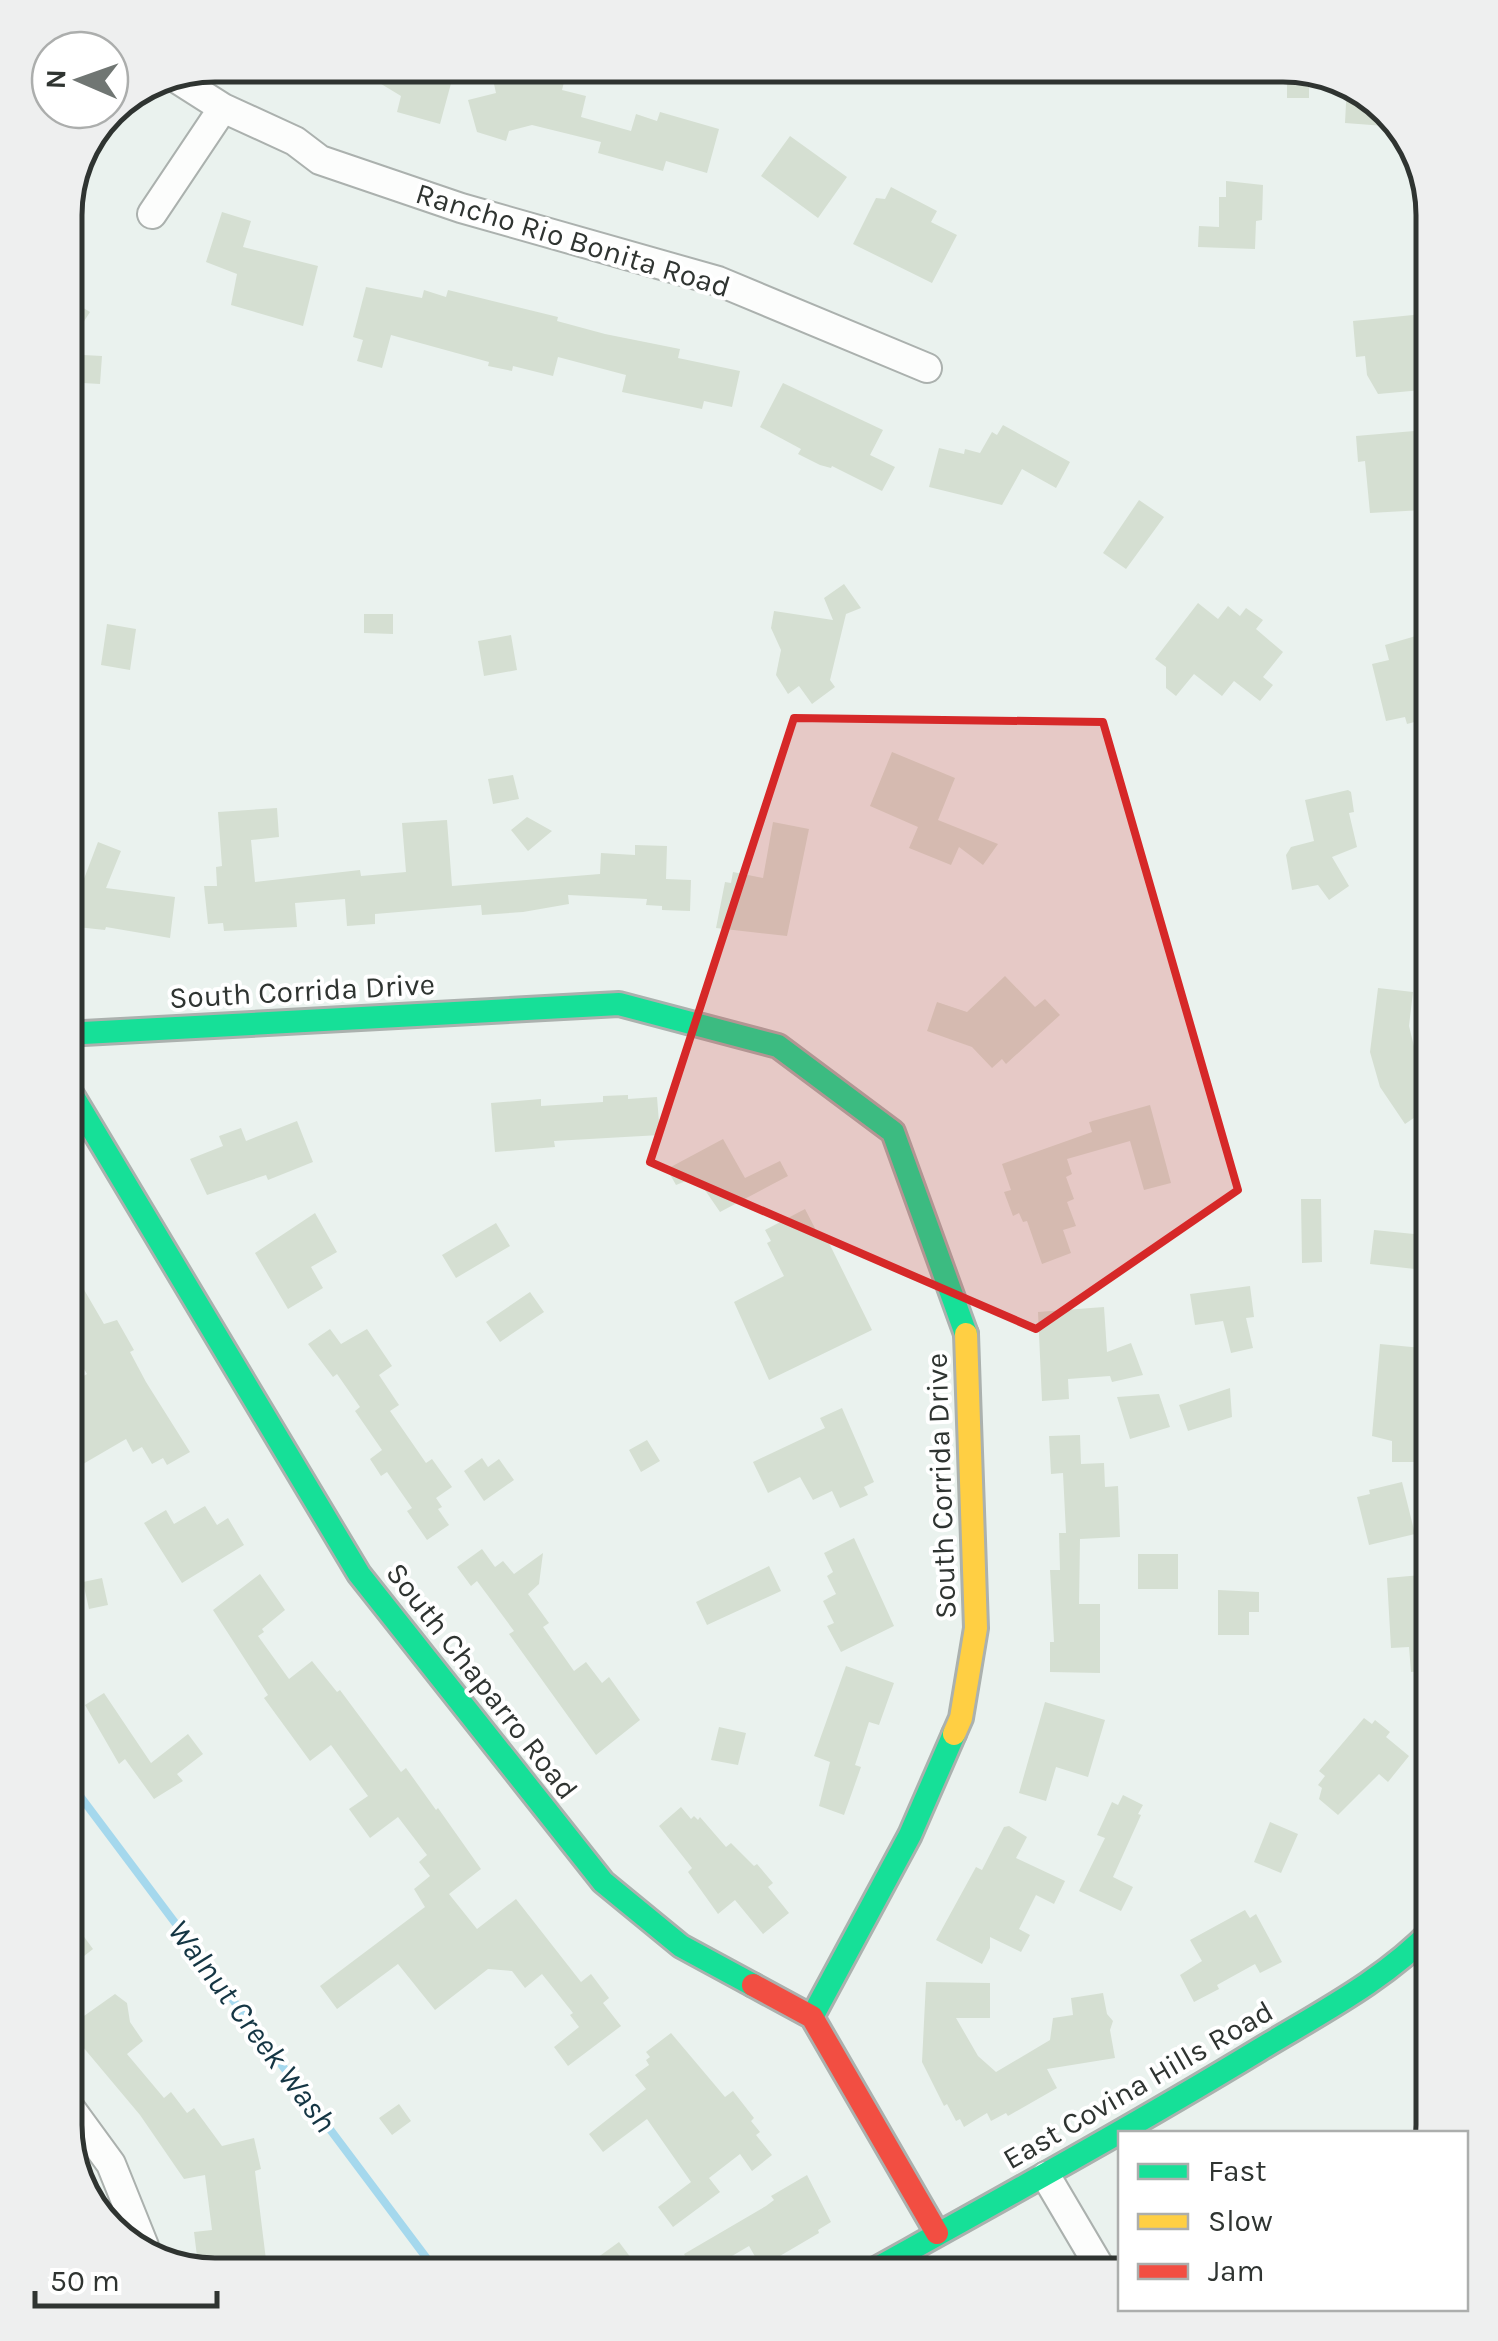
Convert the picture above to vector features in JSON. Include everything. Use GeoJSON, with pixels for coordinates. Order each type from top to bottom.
{"type":"FeatureCollection","features":[{"type":"Feature","properties":{"kind":"street","name":"Rancho Rio Bonita Road"},"geometry":{"type":"LineString","coordinates":[[188,86],[224,108],[295,141],[320,160],[461,208],[718,281],[927,368]]}},
{"type":"Feature","properties":{"kind":"street"},"geometry":{"type":"LineString","coordinates":[[152,214],[224,108]]}},
{"type":"Feature","properties":{"kind":"street","name":"South Corrida Drive"},"geometry":{"type":"LineString","coordinates":[[83,1033],[619,1004],[778,1046],[893,1132],[967,1338],[976,1628],[961,1718],[910,1835],[812,2017]]}},
{"type":"Feature","properties":{"kind":"street","name":"South Chaparro Road"},"geometry":{"type":"LineString","coordinates":[[83,1112],[359,1574],[603,1882],[682,1946],[812,2017]]}},
{"type":"Feature","properties":{"kind":"street","name":"East Covina Hills Road"},"geometry":{"type":"LineString","coordinates":[[1121,2131],[1344,1998],[1416,1947]]}},
{"type":"Feature","properties":{"kind":"street"},"geometry":{"type":"LineString","coordinates":[[812,2017],[937,2233]]}},
{"type":"Feature","properties":{"kind":"street"},"geometry":{"type":"LineString","coordinates":[[82,2124],[111,2164],[139,2234]]}},
{"type":"Feature","properties":{"kind":"street","name":"East Covina Hills Road"},"geometry":{"type":"LineString","coordinates":[[894,2258],[1118,2133]]}},
{"type":"Feature","properties":{"kind":"street"},"geometry":{"type":"LineString","coordinates":[[1046,2176],[1094,2258]]}},
{"type":"Feature","properties":{"kind":"highlighted area"},"geometry":{"type":"Polygon","coordinates":[[[794,718],[1103,722],[1238,1190],[1036,1329],[650,1162],[794,718]]]}},
{"type":"Feature","properties":{"kind":"building"},"geometry":{"type":"Polygon","coordinates":[[[378,82],[451,82],[440,124],[397,112],[401,96],[378,82]]]}},
{"type":"Feature","properties":{"kind":"building"},"geometry":{"type":"Polygon","coordinates":[[[564,82],[562,90],[586,96],[581,117],[631,131],[636,114],[657,121],[660,112],[719,129],[707,173],[666,161],[663,171],[598,153],[601,142],[532,125],[509,131],[506,141],[477,132],[468,100],[496,93],[494,84],[564,82]]]}},
{"type":"Feature","properties":{"kind":"building"},"geometry":{"type":"Polygon","coordinates":[[[1287,83],[1309,85],[1309,98],[1287,98],[1287,83]]]}},
{"type":"Feature","properties":{"kind":"building"},"geometry":{"type":"Polygon","coordinates":[[[1346,99],[1380,126],[1345,123],[1346,99]]]}},
{"type":"Feature","properties":{"kind":"building"},"geometry":{"type":"Polygon","coordinates":[[[790,136],[847,177],[818,218],[761,176],[790,136]]]}},
{"type":"Feature","properties":{"kind":"building"},"geometry":{"type":"Polygon","coordinates":[[[1226,181],[1263,185],[1262,220],[1256,221],[1255,249],[1198,247],[1199,226],[1219,227],[1219,197],[1226,197],[1226,181]]]}},
{"type":"Feature","properties":{"kind":"building"},"geometry":{"type":"Polygon","coordinates":[[[891,187],[937,211],[931,222],[957,235],[932,283],[853,244],[876,198],[885,199],[891,187]]]}},
{"type":"Feature","properties":{"kind":"building"},"geometry":{"type":"Polygon","coordinates":[[[222,212],[251,221],[243,247],[318,266],[303,326],[231,305],[237,274],[206,262],[222,212]]]}},
{"type":"Feature","properties":{"kind":"building"},"geometry":{"type":"Polygon","coordinates":[[[366,287],[422,298],[424,290],[446,297],[448,290],[558,317],[557,321],[605,334],[680,349],[678,358],[740,371],[732,407],[704,401],[702,409],[622,392],[626,375],[558,357],[553,376],[513,366],[512,371],[391,335],[382,368],[357,361],[363,340],[353,337],[366,287]]]}},
{"type":"Feature","properties":{"kind":"building"},"geometry":{"type":"Polygon","coordinates":[[[1416,315],[1416,391],[1378,394],[1367,375],[1365,356],[1356,357],[1353,321],[1416,315]]]}},
{"type":"Feature","properties":{"kind":"building"},"geometry":{"type":"Polygon","coordinates":[[[83,355],[102,356],[100,384],[83,383],[83,355]]]}},
{"type":"Feature","properties":{"kind":"building"},"geometry":{"type":"Polygon","coordinates":[[[783,383],[883,430],[870,455],[895,467],[882,491],[798,454],[801,449],[760,427],[783,383]]]}},
{"type":"Feature","properties":{"kind":"building"},"geometry":{"type":"Polygon","coordinates":[[[1003,425],[1070,462],[1056,488],[1022,469],[1002,505],[929,487],[939,448],[980,453],[992,432],[997,435],[1003,425]]]}},
{"type":"Feature","properties":{"kind":"building"},"geometry":{"type":"Polygon","coordinates":[[[1416,431],[1416,510],[1370,513],[1365,461],[1358,462],[1356,436],[1416,431]]]}},
{"type":"Feature","properties":{"kind":"building"},"geometry":{"type":"Polygon","coordinates":[[[1139,500],[1164,517],[1126,569],[1103,553],[1139,500]]]}},
{"type":"Feature","properties":{"kind":"building"},"geometry":{"type":"Polygon","coordinates":[[[844,584],[861,608],[846,614],[830,680],[835,687],[812,704],[799,686],[788,694],[776,675],[781,650],[771,628],[774,611],[833,620],[824,598],[844,584]]]}},
{"type":"Feature","properties":{"kind":"building"},"geometry":{"type":"Polygon","coordinates":[[[1198,603],[1218,619],[1228,606],[1240,616],[1246,608],[1263,620],[1256,629],[1283,652],[1263,677],[1273,685],[1260,701],[1234,681],[1222,696],[1194,674],[1176,696],[1166,688],[1166,667],[1155,659],[1198,603]]]}},
{"type":"Feature","properties":{"kind":"building"},"geometry":{"type":"Polygon","coordinates":[[[364,614],[393,614],[393,634],[364,633],[364,614]]]}},
{"type":"Feature","properties":{"kind":"building"},"geometry":{"type":"Polygon","coordinates":[[[107,624],[136,629],[130,670],[101,665],[107,624]]]}},
{"type":"Feature","properties":{"kind":"building"},"geometry":{"type":"Polygon","coordinates":[[[511,635],[517,670],[484,676],[478,641],[511,635]]]}},
{"type":"Feature","properties":{"kind":"building"},"geometry":{"type":"Polygon","coordinates":[[[1416,636],[1416,722],[1407,724],[1405,717],[1386,721],[1372,664],[1389,660],[1385,645],[1416,636]]]}},
{"type":"Feature","properties":{"kind":"building"},"geometry":{"type":"Polygon","coordinates":[[[892,752],[955,778],[938,820],[998,844],[983,865],[959,847],[951,865],[909,848],[918,827],[870,806],[892,752]]]}},
{"type":"Feature","properties":{"kind":"building"},"geometry":{"type":"Polygon","coordinates":[[[513,775],[519,799],[493,804],[488,779],[513,775]]]}},
{"type":"Feature","properties":{"kind":"building"},"geometry":{"type":"Polygon","coordinates":[[[1348,790],[1357,847],[1332,857],[1349,886],[1329,900],[1318,885],[1292,890],[1286,855],[1291,847],[1314,841],[1305,800],[1348,790]]]}},
{"type":"Feature","properties":{"kind":"building"},"geometry":{"type":"Polygon","coordinates":[[[277,808],[279,837],[251,840],[255,882],[360,870],[361,876],[406,872],[402,823],[447,820],[452,886],[600,874],[601,853],[635,855],[635,845],[667,846],[666,879],[691,880],[690,911],[662,910],[662,906],[646,905],[647,899],[568,895],[569,904],[523,912],[482,915],[481,905],[375,914],[375,924],[347,926],[345,899],[295,903],[297,927],[224,931],[223,923],[208,924],[204,886],[217,886],[216,867],[222,866],[218,812],[277,808]]]}},
{"type":"Feature","properties":{"kind":"building"},"geometry":{"type":"Polygon","coordinates":[[[527,817],[552,831],[528,851],[511,830],[527,817]]]}},
{"type":"Feature","properties":{"kind":"building"},"geometry":{"type":"Polygon","coordinates":[[[773,822],[809,829],[787,936],[716,928],[725,882],[731,883],[733,872],[763,878],[773,822]]]}},
{"type":"Feature","properties":{"kind":"building"},"geometry":{"type":"Polygon","coordinates":[[[98,842],[121,851],[106,888],[175,897],[170,938],[106,927],[83,928],[83,882],[98,842]]]}},
{"type":"Feature","properties":{"kind":"building"},"geometry":{"type":"Polygon","coordinates":[[[1005,976],[1035,1007],[1045,999],[1060,1015],[1006,1064],[1002,1059],[992,1068],[972,1047],[927,1031],[937,1002],[967,1012],[1005,976]]]}},
{"type":"Feature","properties":{"kind":"building"},"geometry":{"type":"Polygon","coordinates":[[[1378,988],[1413,992],[1409,1026],[1416,1054],[1416,1117],[1405,1124],[1380,1087],[1370,1052],[1378,988]]]}},
{"type":"Feature","properties":{"kind":"building"},"geometry":{"type":"Polygon","coordinates":[[[628,1095],[628,1099],[657,1097],[660,1135],[554,1141],[555,1147],[495,1152],[491,1103],[541,1099],[541,1106],[603,1102],[603,1096],[628,1095]]]}},
{"type":"Feature","properties":{"kind":"building"},"geometry":{"type":"Polygon","coordinates":[[[1150,1105],[1171,1183],[1144,1190],[1130,1141],[1067,1159],[1072,1174],[1066,1177],[1074,1199],[1067,1202],[1076,1226],[1063,1230],[1071,1253],[1042,1264],[1027,1221],[1023,1222],[1019,1213],[1013,1216],[1004,1192],[1011,1190],[1002,1164],[1092,1132],[1089,1122],[1150,1105]]]}},
{"type":"Feature","properties":{"kind":"building"},"geometry":{"type":"Polygon","coordinates":[[[297,1121],[313,1162],[268,1180],[266,1175],[207,1195],[190,1159],[223,1146],[219,1136],[241,1128],[246,1141],[297,1121]]]}},
{"type":"Feature","properties":{"kind":"building"},"geometry":{"type":"Polygon","coordinates":[[[723,1139],[745,1178],[780,1161],[788,1176],[720,1212],[696,1177],[676,1185],[667,1169],[723,1139]]]}},
{"type":"Feature","properties":{"kind":"building"},"geometry":{"type":"Polygon","coordinates":[[[1301,1199],[1321,1199],[1322,1262],[1302,1263],[1301,1199]]]}},
{"type":"Feature","properties":{"kind":"building"},"geometry":{"type":"Polygon","coordinates":[[[805,1209],[819,1236],[822,1234],[830,1245],[872,1330],[769,1380],[734,1302],[784,1276],[767,1243],[771,1241],[765,1230],[805,1209]]]}},
{"type":"Feature","properties":{"kind":"building"},"geometry":{"type":"Polygon","coordinates":[[[315,1213],[337,1252],[311,1267],[323,1288],[288,1309],[255,1253],[315,1213]]]}},
{"type":"Feature","properties":{"kind":"building"},"geometry":{"type":"Polygon","coordinates":[[[496,1223],[510,1246],[456,1278],[442,1255],[496,1223]]]}},
{"type":"Feature","properties":{"kind":"building"},"geometry":{"type":"Polygon","coordinates":[[[1374,1230],[1414,1234],[1416,1269],[1370,1264],[1374,1230]]]}},
{"type":"Feature","properties":{"kind":"building"},"geometry":{"type":"Polygon","coordinates":[[[1250,1286],[1254,1317],[1246,1318],[1253,1348],[1231,1353],[1223,1321],[1195,1325],[1190,1294],[1250,1286]]]}},
{"type":"Feature","properties":{"kind":"building"},"geometry":{"type":"Polygon","coordinates":[[[82,1287],[104,1324],[117,1320],[146,1382],[190,1452],[167,1465],[163,1458],[152,1464],[142,1447],[133,1452],[126,1439],[82,1464],[82,1377],[87,1374],[82,1366],[82,1287]]]}},
{"type":"Feature","properties":{"kind":"building"},"geometry":{"type":"Polygon","coordinates":[[[530,1292],[544,1312],[500,1342],[486,1322],[530,1292]]]}},
{"type":"Feature","properties":{"kind":"building"},"geometry":{"type":"Polygon","coordinates":[[[1104,1307],[1107,1352],[1131,1343],[1143,1375],[1112,1382],[1110,1376],[1068,1379],[1069,1399],[1042,1401],[1038,1312],[1104,1307]]]}},
{"type":"Feature","properties":{"kind":"building"},"geometry":{"type":"Polygon","coordinates":[[[330,1329],[341,1344],[367,1329],[392,1366],[379,1375],[399,1405],[390,1411],[426,1463],[432,1459],[452,1487],[436,1498],[449,1525],[427,1540],[407,1511],[412,1508],[387,1472],[381,1476],[370,1459],[382,1450],[355,1411],[360,1407],[337,1374],[333,1377],[308,1344],[330,1329]]]}},
{"type":"Feature","properties":{"kind":"building"},"geometry":{"type":"Polygon","coordinates":[[[1380,1344],[1416,1347],[1416,1462],[1392,1462],[1392,1441],[1372,1436],[1380,1344]]]}},
{"type":"Feature","properties":{"kind":"building"},"geometry":{"type":"Polygon","coordinates":[[[1230,1388],[1232,1417],[1188,1431],[1179,1405],[1230,1388]]]}},
{"type":"Feature","properties":{"kind":"building"},"geometry":{"type":"Polygon","coordinates":[[[1159,1394],[1170,1427],[1130,1439],[1117,1397],[1159,1394]]]}},
{"type":"Feature","properties":{"kind":"building"},"geometry":{"type":"Polygon","coordinates":[[[842,1408],[874,1482],[864,1487],[868,1495],[840,1508],[832,1491],[813,1500],[800,1477],[768,1493],[753,1462],[825,1428],[820,1418],[842,1408]]]}},
{"type":"Feature","properties":{"kind":"building"},"geometry":{"type":"Polygon","coordinates":[[[1080,1435],[1081,1464],[1104,1463],[1105,1487],[1118,1486],[1120,1537],[1080,1539],[1079,1604],[1100,1604],[1100,1673],[1050,1672],[1050,1642],[1054,1642],[1050,1570],[1060,1570],[1059,1533],[1066,1533],[1063,1473],[1051,1474],[1049,1436],[1080,1435]]]}},
{"type":"Feature","properties":{"kind":"building"},"geometry":{"type":"Polygon","coordinates":[[[647,1440],[660,1461],[641,1472],[629,1450],[647,1440]]]}},
{"type":"Feature","properties":{"kind":"building"},"geometry":{"type":"Polygon","coordinates":[[[482,1458],[488,1467],[499,1459],[514,1480],[484,1501],[464,1471],[482,1458]]]}},
{"type":"Feature","properties":{"kind":"building"},"geometry":{"type":"Polygon","coordinates":[[[1402,1482],[1415,1534],[1369,1545],[1357,1497],[1402,1482]]]}},
{"type":"Feature","properties":{"kind":"building"},"geometry":{"type":"Polygon","coordinates":[[[205,1506],[217,1525],[228,1518],[244,1545],[182,1583],[144,1523],[166,1510],[174,1524],[205,1506]]]}},
{"type":"Feature","properties":{"kind":"building"},"geometry":{"type":"Polygon","coordinates":[[[854,1538],[894,1626],[841,1652],[827,1626],[834,1623],[823,1601],[836,1594],[827,1576],[833,1572],[824,1553],[854,1538]]]}},
{"type":"Feature","properties":{"kind":"building"},"geometry":{"type":"Polygon","coordinates":[[[482,1549],[495,1567],[503,1561],[514,1574],[543,1553],[539,1584],[528,1594],[549,1623],[543,1627],[574,1671],[586,1662],[602,1683],[609,1677],[640,1720],[596,1755],[509,1634],[514,1631],[477,1581],[471,1586],[457,1567],[482,1549]]]}},
{"type":"Feature","properties":{"kind":"building"},"geometry":{"type":"Polygon","coordinates":[[[1138,1554],[1178,1554],[1178,1589],[1138,1589],[1138,1554]]]}},
{"type":"Feature","properties":{"kind":"building"},"geometry":{"type":"Polygon","coordinates":[[[769,1566],[781,1591],[707,1625],[696,1602],[769,1566]]]}},
{"type":"Feature","properties":{"kind":"building"},"geometry":{"type":"Polygon","coordinates":[[[260,1574],[285,1610],[258,1636],[289,1679],[312,1661],[337,1692],[340,1690],[401,1772],[406,1768],[481,1869],[449,1894],[477,1929],[516,1899],[581,1982],[591,1974],[609,1998],[603,2003],[621,2026],[568,2066],[554,2047],[579,2027],[570,2015],[573,2013],[542,1974],[525,1988],[512,1971],[488,1969],[435,2010],[398,1964],[337,2009],[320,1986],[425,1907],[414,1889],[430,1876],[419,1862],[427,1855],[398,1817],[370,1838],[349,1809],[368,1796],[331,1745],[310,1761],[264,1698],[268,1695],[213,1610],[260,1574]]]}},
{"type":"Feature","properties":{"kind":"building"},"geometry":{"type":"Polygon","coordinates":[[[1416,1575],[1416,1672],[1411,1672],[1409,1647],[1391,1648],[1387,1578],[1416,1575]]]}},
{"type":"Feature","properties":{"kind":"building"},"geometry":{"type":"Polygon","coordinates":[[[102,1578],[108,1605],[89,1609],[83,1582],[102,1578]]]}},
{"type":"Feature","properties":{"kind":"building"},"geometry":{"type":"Polygon","coordinates":[[[1218,1590],[1259,1592],[1259,1612],[1249,1612],[1249,1635],[1218,1635],[1218,1590]]]}},
{"type":"Feature","properties":{"kind":"building"},"geometry":{"type":"Polygon","coordinates":[[[846,1666],[894,1683],[879,1725],[869,1722],[855,1765],[861,1767],[844,1815],[819,1806],[830,1762],[814,1756],[846,1666]]]}},
{"type":"Feature","properties":{"kind":"building"},"geometry":{"type":"Polygon","coordinates":[[[104,1693],[151,1763],[188,1734],[203,1754],[177,1774],[183,1781],[154,1799],[125,1759],[119,1764],[85,1705],[104,1693]]]}},
{"type":"Feature","properties":{"kind":"building"},"geometry":{"type":"Polygon","coordinates":[[[1045,1702],[1105,1720],[1088,1777],[1056,1767],[1046,1801],[1019,1793],[1045,1702]]]}},
{"type":"Feature","properties":{"kind":"building"},"geometry":{"type":"Polygon","coordinates":[[[1364,1718],[1372,1724],[1375,1720],[1390,1732],[1386,1737],[1409,1756],[1388,1782],[1379,1774],[1338,1815],[1319,1799],[1322,1788],[1318,1785],[1325,1776],[1319,1771],[1364,1718]]]}},
{"type":"Feature","properties":{"kind":"building"},"geometry":{"type":"Polygon","coordinates":[[[719,1727],[746,1733],[738,1765],[711,1760],[719,1727]]]}},
{"type":"Feature","properties":{"kind":"building"},"geometry":{"type":"Polygon","coordinates":[[[1123,1795],[1143,1805],[1113,1877],[1133,1887],[1121,1911],[1079,1891],[1105,1838],[1097,1835],[1112,1802],[1118,1805],[1123,1795]]]}},
{"type":"Feature","properties":{"kind":"building"},"geometry":{"type":"Polygon","coordinates":[[[681,1807],[691,1819],[700,1817],[726,1847],[731,1843],[754,1866],[757,1864],[773,1883],[768,1887],[789,1913],[763,1934],[735,1900],[718,1914],[688,1872],[692,1868],[659,1826],[681,1807]]]}},
{"type":"Feature","properties":{"kind":"building"},"geometry":{"type":"Polygon","coordinates":[[[1270,1822],[1298,1834],[1281,1873],[1254,1862],[1270,1822]]]}},
{"type":"Feature","properties":{"kind":"building"},"geometry":{"type":"Polygon","coordinates":[[[1004,1827],[1027,1837],[1016,1858],[1065,1881],[1054,1904],[1036,1895],[1019,1929],[1030,1935],[1021,1952],[990,1937],[990,1948],[982,1964],[936,1940],[976,1867],[982,1870],[1004,1827]]]}},
{"type":"Feature","properties":{"kind":"building"},"geometry":{"type":"Polygon","coordinates":[[[1245,1910],[1250,1918],[1256,1914],[1282,1962],[1260,1973],[1255,1964],[1194,2002],[1180,1975],[1202,1961],[1190,1940],[1245,1910]]]}},
{"type":"Feature","properties":{"kind":"building"},"geometry":{"type":"Polygon","coordinates":[[[82,1934],[93,1949],[82,1958],[82,1934]]]}},
{"type":"Feature","properties":{"kind":"building"},"geometry":{"type":"Polygon","coordinates":[[[926,1982],[990,1983],[990,2018],[956,2018],[978,2056],[996,2072],[1050,2040],[1053,2018],[1073,2015],[1071,1998],[1103,1993],[1107,2014],[1113,2021],[1110,2030],[1115,2058],[1047,2069],[1057,2088],[1008,2116],[1006,2113],[991,2121],[987,2113],[964,2127],[947,2104],[944,2106],[922,2062],[926,1982]]]}},
{"type":"Feature","properties":{"kind":"building"},"geometry":{"type":"Polygon","coordinates":[[[115,1994],[127,2003],[130,2022],[143,2041],[127,2054],[164,2098],[171,2092],[187,2113],[194,2108],[222,2146],[254,2138],[261,2169],[255,2171],[266,2258],[197,2257],[194,2232],[212,2230],[205,2175],[184,2179],[140,2115],[82,2046],[82,2017],[115,1994]]]}},
{"type":"Feature","properties":{"kind":"building"},"geometry":{"type":"Polygon","coordinates":[[[671,2033],[725,2097],[733,2091],[754,2118],[751,2121],[760,2132],[756,2135],[772,2155],[752,2171],[740,2154],[709,2178],[720,2192],[673,2227],[658,2207],[691,2182],[647,2119],[603,2152],[589,2134],[646,2089],[635,2075],[649,2065],[646,2052],[671,2033]]]}},
{"type":"Feature","properties":{"kind":"building"},"geometry":{"type":"Polygon","coordinates":[[[399,2104],[411,2121],[392,2135],[379,2118],[399,2104]]]}},
{"type":"Feature","properties":{"kind":"building"},"geometry":{"type":"Polygon","coordinates":[[[807,2175],[831,2222],[776,2258],[756,2258],[749,2246],[729,2258],[687,2258],[684,2254],[766,2206],[774,2200],[771,2196],[807,2175]]]}},
{"type":"Feature","properties":{"kind":"building"},"geometry":{"type":"Polygon","coordinates":[[[619,2242],[631,2258],[597,2258],[619,2242]]]}},
{"type":"Feature","properties":{"kind":"waterway","name":"Walnut Creek Wash"},"geometry":{"type":"LineString","coordinates":[[82,1799],[426,2258]]}},
{"type":"Feature","properties":{"kind":"traffic: fast"},"geometry":{"type":"LineString","coordinates":[[83,1033],[619,1004],[778,1046],[893,1132],[966,1334]]}},
{"type":"Feature","properties":{"kind":"traffic: fast"},"geometry":{"type":"LineString","coordinates":[[83,1112],[359,1574],[603,1882],[681,1946],[753,1985]]}},
{"type":"Feature","properties":{"kind":"traffic: fast"},"geometry":{"type":"LineString","coordinates":[[812,2017],[910,1835],[954,1734]]}},
{"type":"Feature","properties":{"kind":"traffic: fast"},"geometry":{"type":"LineString","coordinates":[[1122,2131],[1327,2009],[1416,1945]]}},
{"type":"Feature","properties":{"kind":"traffic: fast"},"geometry":{"type":"LineString","coordinates":[[895,2258],[1118,2133]]}},
{"type":"Feature","properties":{"kind":"traffic: slow"},"geometry":{"type":"LineString","coordinates":[[954,1734],[961,1718],[976,1628],[966,1334]]}},
{"type":"Feature","properties":{"kind":"traffic: jam"},"geometry":{"type":"LineString","coordinates":[[753,1985],[812,2017],[937,2233]]}}]}
